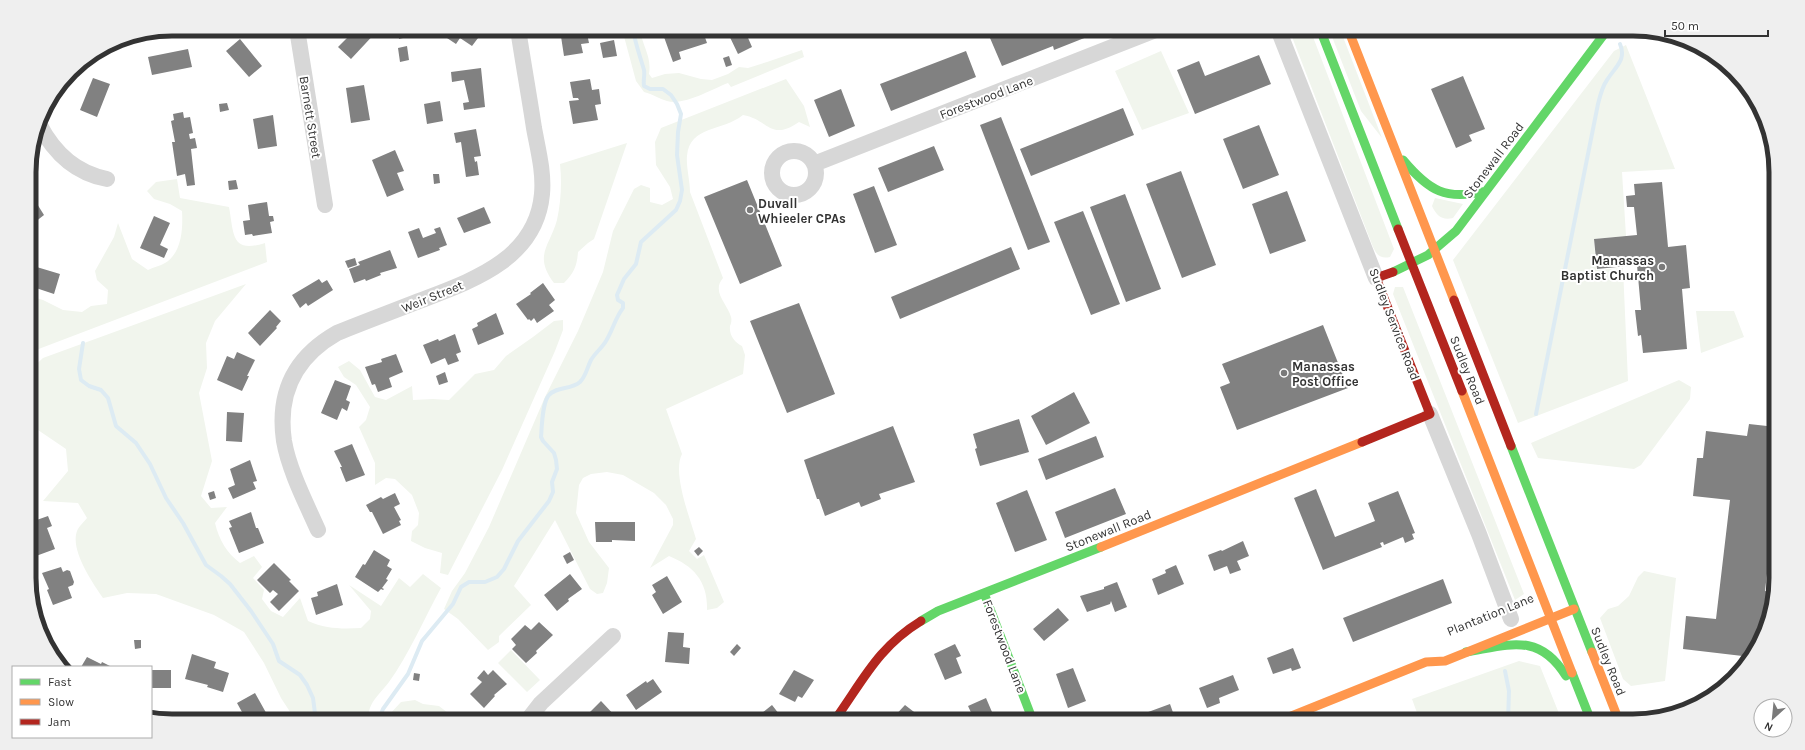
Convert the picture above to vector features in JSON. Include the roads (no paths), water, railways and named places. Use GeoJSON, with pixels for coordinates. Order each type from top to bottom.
{"type":"FeatureCollection","features":[{"type":"Feature","properties":{"kind":"main road","name":"Sudley Road"},"geometry":{"type":"LineString","coordinates":[[1323,36],[1412,265],[1542,607],[1551,619],[1588,714]]}},
{"type":"Feature","properties":{"kind":"main road","name":"Sudley Road"},"geometry":{"type":"LineString","coordinates":[[1351,36],[1434,252],[1563,599],[1574,609],[1616,714]]}},
{"type":"Feature","properties":{"kind":"main road","name":"Stonewall Road"},"geometry":{"type":"LineString","coordinates":[[1376,278],[1412,265],[1434,252],[1456,231],[1603,36]]}},
{"type":"Feature","properties":{"kind":"main road"},"geometry":{"type":"LineString","coordinates":[[1394,147],[1408,167],[1423,181],[1440,192],[1460,196],[1486,191]]}},
{"type":"Feature","properties":{"kind":"main road","name":"Sudley Service Road"},"geometry":{"type":"LineString","coordinates":[[1376,278],[1430,414]]}},
{"type":"Feature","properties":{"kind":"main road","name":"Stonewall Road"},"geometry":{"type":"LineString","coordinates":[[839,714],[881,653],[898,636],[917,622],[938,611],[1268,481],[1430,414]]}},
{"type":"Feature","properties":{"kind":"main road","name":"Forestwood Lane"},"geometry":{"type":"LineString","coordinates":[[984,593],[1030,714]]}},
{"type":"Feature","properties":{"kind":"main road","name":"Plantation Lane"},"geometry":{"type":"LineString","coordinates":[[1542,607],[1563,599]]}},
{"type":"Feature","properties":{"kind":"main road","name":"Plantation Lane"},"geometry":{"type":"LineString","coordinates":[[1296,714],[1426,662],[1445,661],[1574,609]]}},
{"type":"Feature","properties":{"kind":"main road"},"geometry":{"type":"LineString","coordinates":[[1466,652],[1511,646],[1540,648],[1547,652],[1558,664],[1583,700]]}},
{"type":"Feature","properties":{"kind":"main road","name":"Plantation Lane"},"geometry":{"type":"LineString","coordinates":[[1426,662],[1437,652]]}},
{"type":"Feature","properties":{"kind":"street","name":"Barnett Street"},"geometry":{"type":"LineString","coordinates":[[298,36],[325,205]]}},
{"type":"Feature","properties":{"kind":"street","name":"Weir Street"},"geometry":{"type":"LineString","coordinates":[[318,530],[290,462],[284,442],[284,401],[292,377],[302,361],[322,342],[337,333],[459,285],[497,266],[520,245],[530,230],[538,213],[542,195],[540,164],[519,36]]}},
{"type":"Feature","properties":{"kind":"street","name":"Forestwood Lane"},"geometry":{"type":"LineString","coordinates":[[814,164],[1140,36]]}},
{"type":"Feature","properties":{"kind":"street","name":"Sudley Service Road"},"geometry":{"type":"LineString","coordinates":[[1281,36],[1376,278]]}},
{"type":"Feature","properties":{"kind":"street"},"geometry":{"type":"LineString","coordinates":[[43,131],[47,140],[67,162],[85,172],[107,179]]}},
{"type":"Feature","properties":{"kind":"street","name":"Sudley Service Road"},"geometry":{"type":"LineString","coordinates":[[1430,414],[1479,534],[1511,619]]}},
{"type":"Feature","properties":{"kind":"street"},"geometry":{"type":"LineString","coordinates":[[532,714],[541,703],[613,636]]}},
{"type":"Feature","properties":{"kind":"waterway"},"geometry":{"type":"LineString","coordinates":[[381,714],[408,674],[422,641],[453,604],[461,587],[469,582],[485,582],[497,577],[504,569],[518,541],[549,501],[553,492],[552,482],[557,469],[554,453],[541,437],[545,403],[552,392],[572,386],[582,380],[591,360],[603,346],[623,308],[623,303],[618,300],[617,295],[624,279],[636,264],[641,242],[676,210],[680,201],[682,190],[677,155],[678,132],[681,114],[671,95],[663,89],[650,89],[644,86],[644,70],[634,36]]}},
{"type":"Feature","properties":{"kind":"waterway"},"geometry":{"type":"LineString","coordinates":[[1536,414],[1598,104],[1604,86],[1621,59],[1622,50],[1620,44]]}},
{"type":"Feature","properties":{"kind":"waterway"},"geometry":{"type":"LineString","coordinates":[[83,343],[79,369],[81,380],[89,386],[101,390],[108,398],[116,426],[136,443],[150,464],[166,498],[183,523],[206,565],[230,584],[251,611],[273,644],[279,661],[300,675],[313,698],[315,714]]}},
{"type":"Feature","properties":{"kind":"waterway"},"geometry":{"type":"LineString","coordinates":[[1505,671],[1509,691],[1508,714]]}},
{"type":"Feature","properties":{"kind":"place","name":"Duvall Whieeler CPAs"},"geometry":{"type":"Point","coordinates":[750,210]}},
{"type":"Feature","properties":{"kind":"place","name":"Manassas Baptist Church"},"geometry":{"type":"Point","coordinates":[1662,267]}},
{"type":"Feature","properties":{"kind":"place","name":"Manassas Post Office"},"geometry":{"type":"Point","coordinates":[1284,373]}}]}
